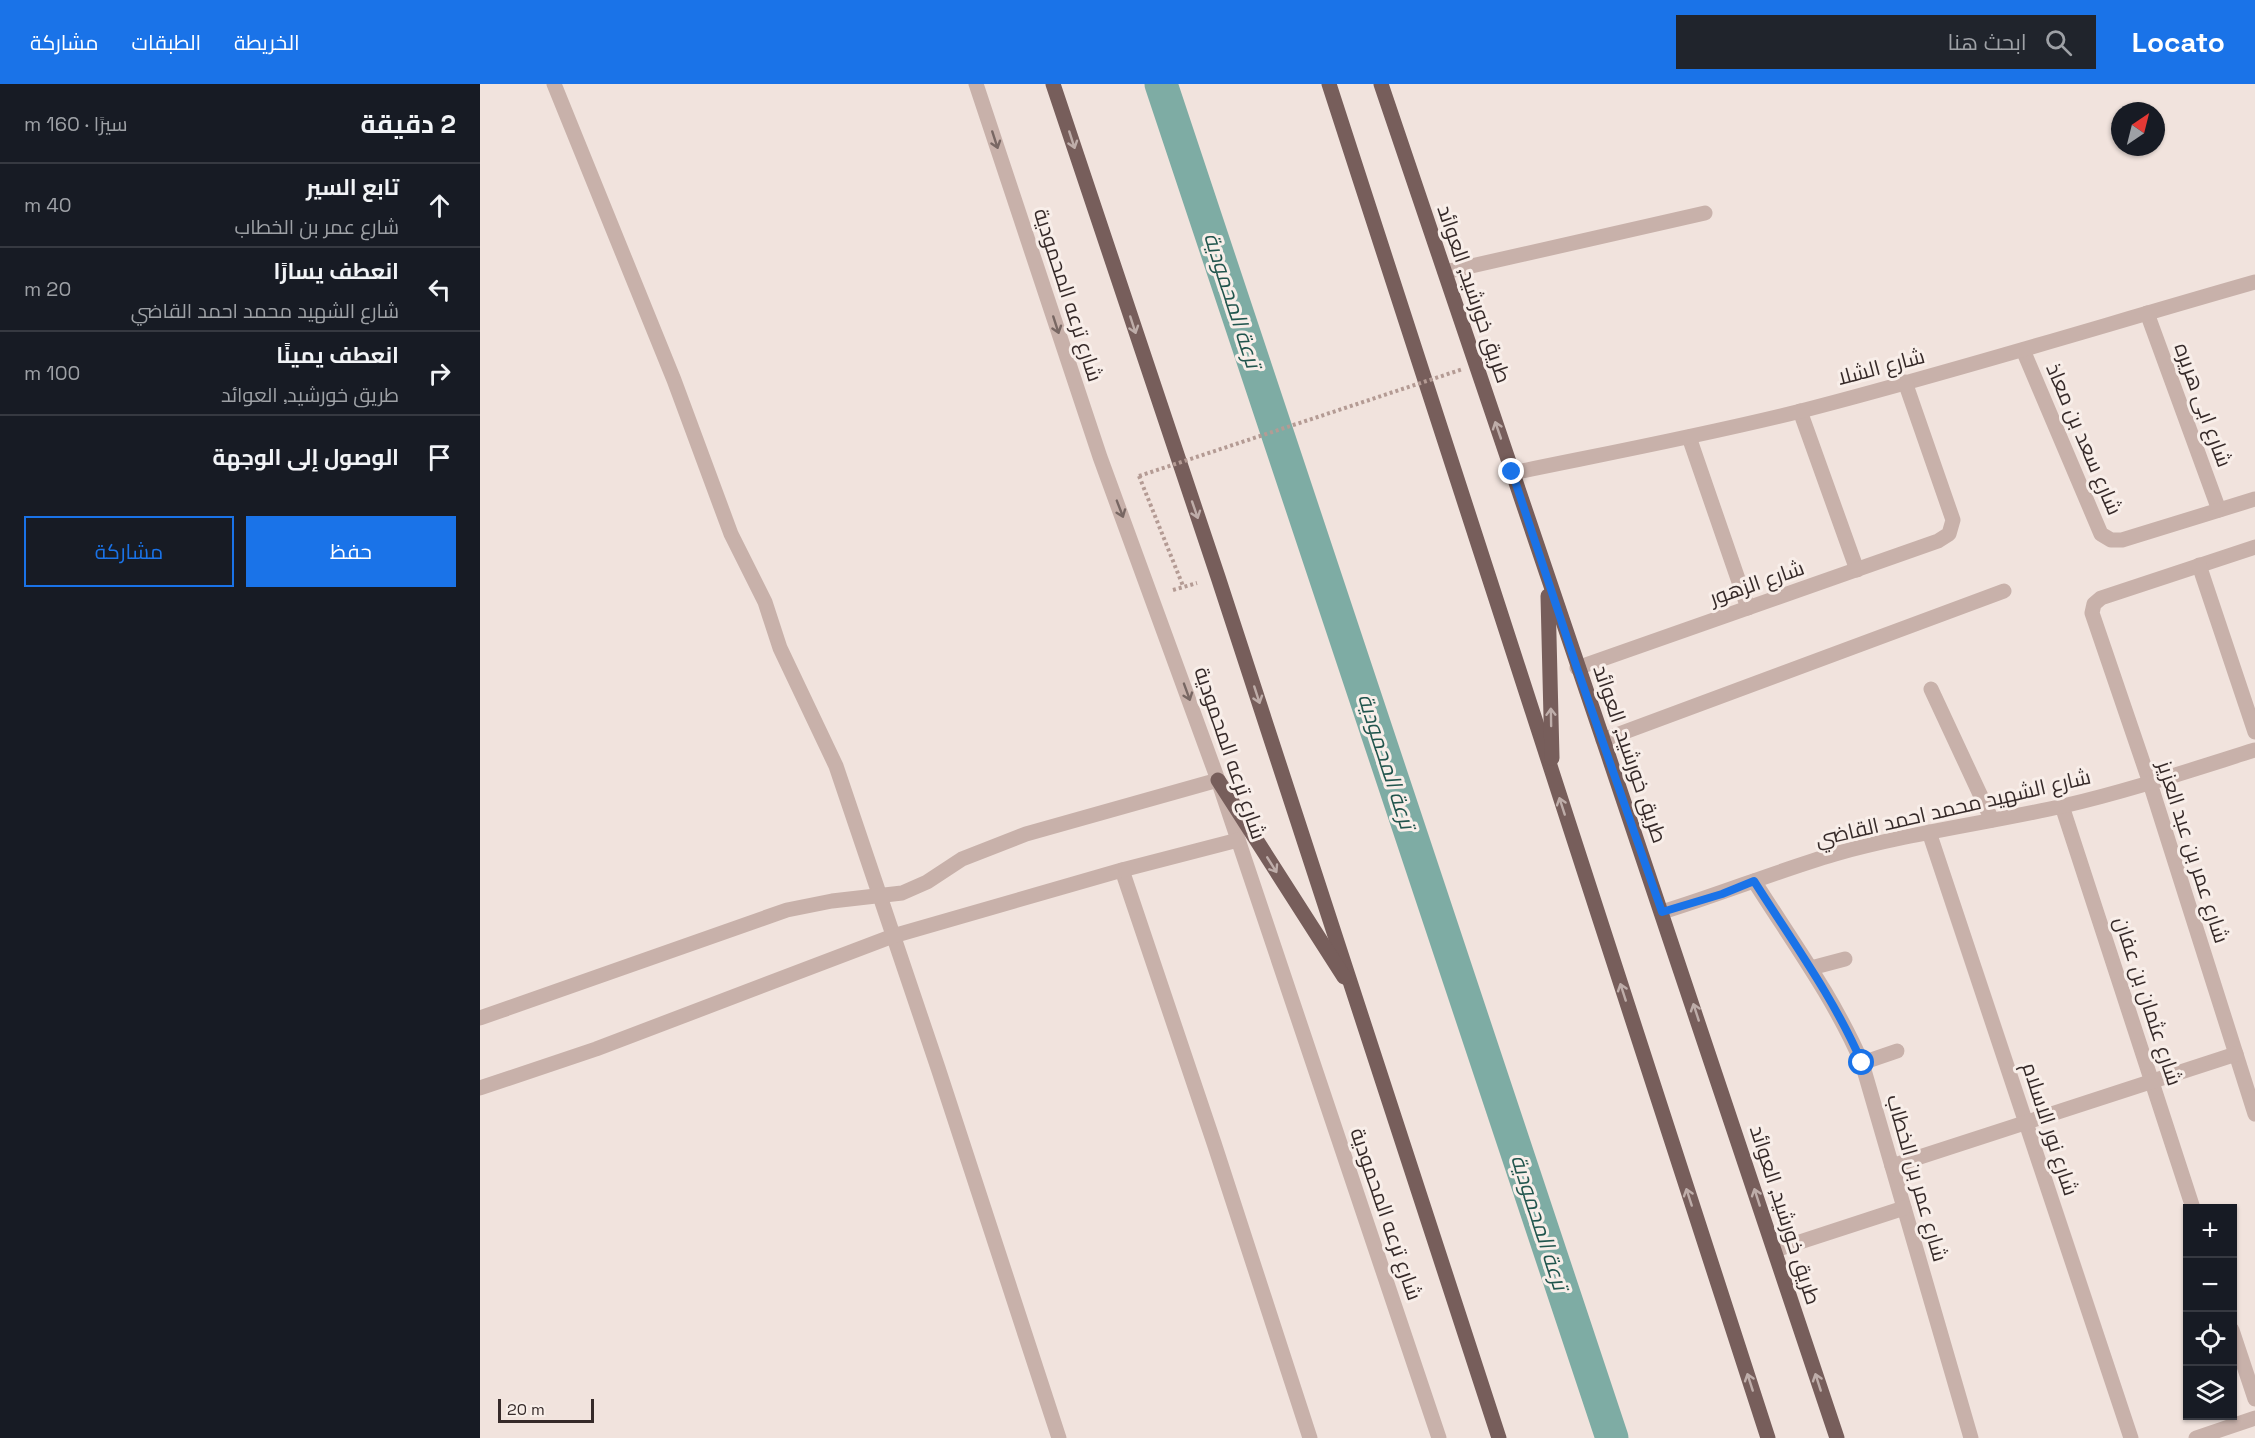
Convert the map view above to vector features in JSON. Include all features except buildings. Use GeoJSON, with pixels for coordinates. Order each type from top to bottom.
{"type":"FeatureCollection","features":[{"type":"Feature","properties":{"kind":"main road"},"geometry":{"type":"LineString","coordinates":[[1053,84],[1218,577],[1499,1438]]}},
{"type":"Feature","properties":{"kind":"main road"},"geometry":{"type":"LineString","coordinates":[[1329,84],[1768,1438]]}},
{"type":"Feature","properties":{"kind":"main road","name":"طريق خورشيد, العوائد"},"geometry":{"type":"LineString","coordinates":[[1382,84],[1837,1438]]}},
{"type":"Feature","properties":{"kind":"main road"},"geometry":{"type":"LineString","coordinates":[[1547,578],[1552,776]]}},
{"type":"Feature","properties":{"kind":"main road"},"geometry":{"type":"LineString","coordinates":[[1218,780],[1355,996]]}},
{"type":"Feature","properties":{"kind":"street"},"geometry":{"type":"LineString","coordinates":[[554,84],[674,380],[731,534],[765,602],[780,648],[836,766],[1059,1438]]}},
{"type":"Feature","properties":{"kind":"street","name":"شارع ترعه المحمودية"},"geometry":{"type":"LineString","coordinates":[[976,84],[1100,457],[1218,780],[1439,1438]]}},
{"type":"Feature","properties":{"kind":"street"},"geometry":{"type":"LineString","coordinates":[[1445,272],[1705,213]]}},
{"type":"Feature","properties":{"kind":"street","name":"شارع الشلا"},"geometry":{"type":"LineString","coordinates":[[1512,472],[1689,437],[1800,411],[2023,350],[2147,313],[2254,286]]}},
{"type":"Feature","properties":{"kind":"street","name":"شارع ابى هريره"},"geometry":{"type":"LineString","coordinates":[[2147,313],[2219,510]]}},
{"type":"Feature","properties":{"kind":"street","name":"شارع سعد بن معاذ"},"geometry":{"type":"LineString","coordinates":[[2023,350],[2101,534],[2111,540],[2122,540],[2219,510]]}},
{"type":"Feature","properties":{"kind":"street","name":"شارع الزهور"},"geometry":{"type":"LineString","coordinates":[[1577,668],[1938,542],[1949,534],[1953,520],[1905,382]]}},
{"type":"Feature","properties":{"kind":"street"},"geometry":{"type":"LineString","coordinates":[[1800,411],[1857,570]]}},
{"type":"Feature","properties":{"kind":"street"},"geometry":{"type":"LineString","coordinates":[[1689,437],[1748,608]]}},
{"type":"Feature","properties":{"kind":"street"},"geometry":{"type":"LineString","coordinates":[[2219,510],[2255,499]]}},
{"type":"Feature","properties":{"kind":"street"},"geometry":{"type":"LineString","coordinates":[[2255,547],[2199,565],[2255,732]]}},
{"type":"Feature","properties":{"kind":"street","name":"شارع عمر بن عبد العزيز"},"geometry":{"type":"LineString","coordinates":[[2199,565],[2101,598],[2094,604],[2092,613],[2150,783],[2255,1114]]}},
{"type":"Feature","properties":{"kind":"street"},"geometry":{"type":"LineString","coordinates":[[1603,740],[2004,591]]}},
{"type":"Feature","properties":{"kind":"street"},"geometry":{"type":"LineString","coordinates":[[1931,689],[1992,820]]}},
{"type":"Feature","properties":{"kind":"street","name":"شارع الشهيد محمد احمد القاضي"},"geometry":{"type":"LineString","coordinates":[[1662,912],[1837,854],[1929,832],[2062,806],[2150,783],[2255,750]]}},
{"type":"Feature","properties":{"kind":"street"},"geometry":{"type":"LineString","coordinates":[[480,1018],[787,910],[832,901],[902,893],[927,882],[962,859],[1026,834],[1218,780]]}},
{"type":"Feature","properties":{"kind":"street","name":"شارع عثمان بن عفان"},"geometry":{"type":"LineString","coordinates":[[2062,806],[2191,1204]]}},
{"type":"Feature","properties":{"kind":"street","name":"شارع نور الاسلام"},"geometry":{"type":"LineString","coordinates":[[1929,832],[2131,1438]]}},
{"type":"Feature","properties":{"kind":"street"},"geometry":{"type":"LineString","coordinates":[[480,1088],[596,1049],[893,936],[1122,870],[1238,840]]}},
{"type":"Feature","properties":{"kind":"street"},"geometry":{"type":"LineString","coordinates":[[1122,870],[1310,1438]]}},
{"type":"Feature","properties":{"kind":"street","name":"شارع عمر بن الخطاب"},"geometry":{"type":"LineString","coordinates":[[1754,881],[1847,1028],[1862,1063],[1971,1438]]}},
{"type":"Feature","properties":{"kind":"street"},"geometry":{"type":"LineString","coordinates":[[1811,968],[1845,959]]}},
{"type":"Feature","properties":{"kind":"street"},"geometry":{"type":"LineString","coordinates":[[1862,1063],[1897,1052]]}},
{"type":"Feature","properties":{"kind":"street"},"geometry":{"type":"LineString","coordinates":[[1892,1166],[2236,1054]]}},
{"type":"Feature","properties":{"kind":"street"},"geometry":{"type":"LineString","coordinates":[[1774,1250],[1904,1208]]}},
{"type":"Feature","properties":{"kind":"street"},"geometry":{"type":"LineString","coordinates":[[2237,1345],[2255,1399]]}},
{"type":"Feature","properties":{"kind":"street"},"geometry":{"type":"LineString","coordinates":[[2196,1438],[2255,1418]]}},
{"type":"Feature","properties":{"kind":"path"},"geometry":{"type":"LineString","coordinates":[[1183,586],[1139,476],[1463,369]]}},
{"type":"Feature","properties":{"kind":"path"},"geometry":{"type":"LineString","coordinates":[[1153,598],[1183,586],[1218,577]]}},
{"type":"Feature","properties":{"kind":"waterway","name":"ترعة المحمودية"},"geometry":{"type":"LineString","coordinates":[[1161,84],[1612,1438]]}},
{"type":"Feature","properties":{"kind":"route"},"geometry":{"type":"LineString","coordinates":[[1512,472],[1662,912],[1722,894],[1754,881],[1831,1000],[1847,1028],[1862,1063]]}}]}
